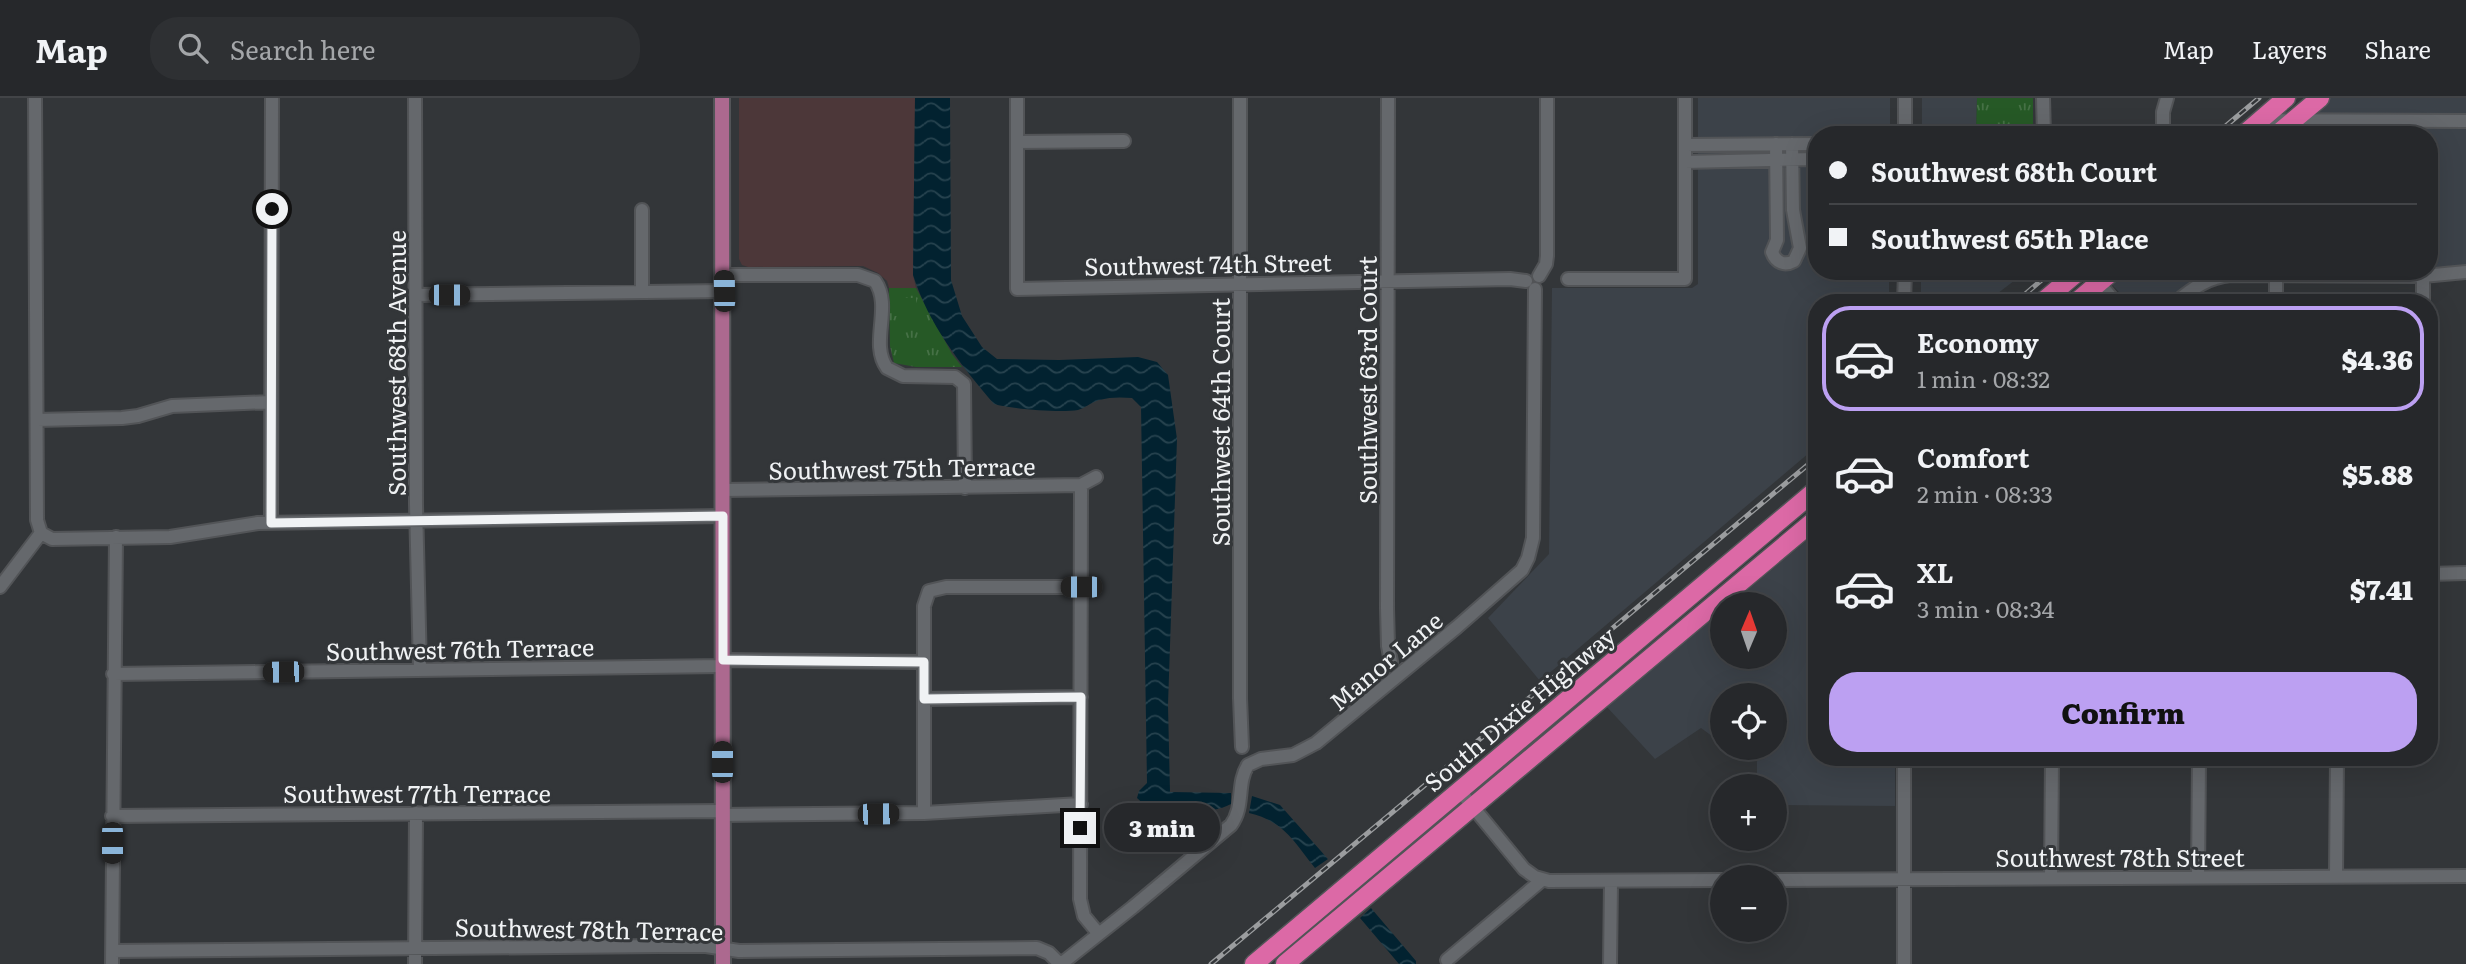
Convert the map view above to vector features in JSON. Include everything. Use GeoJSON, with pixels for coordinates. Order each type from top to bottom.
{"type":"FeatureCollection","features":[{"type":"Feature","properties":{"kind":"highway"},"geometry":{"type":"LineString","coordinates":[[2253,126],[2286,98]]}},
{"type":"Feature","properties":{"kind":"highway"},"geometry":{"type":"LineString","coordinates":[[2287,126],[2320,98]]}},
{"type":"Feature","properties":{"kind":"highway"},"geometry":{"type":"LineString","coordinates":[[2051,294],[2067,280]]}},
{"type":"Feature","properties":{"kind":"highway"},"geometry":{"type":"LineString","coordinates":[[2083,294],[2096,280]]}},
{"type":"Feature","properties":{"kind":"highway","name":"South Dixie Highway"},"geometry":{"type":"LineString","coordinates":[[1254,964],[1808,497]]}},
{"type":"Feature","properties":{"kind":"highway","name":"South Dixie Highway"},"geometry":{"type":"LineString","coordinates":[[1285,964],[1808,526]]}},
{"type":"Feature","properties":{"kind":"highway"},"geometry":{"type":"LineString","coordinates":[[1265,964],[1270,960],[1276,946]]}},
{"type":"Feature","properties":{"kind":"main road"},"geometry":{"type":"LineString","coordinates":[[722,98],[723,964]]}},
{"type":"Feature","properties":{"kind":"street"},"geometry":{"type":"LineString","coordinates":[[35,98],[37,520],[41,533],[52,538],[182,536],[237,525],[271,523],[723,516]]}},
{"type":"Feature","properties":{"kind":"street"},"geometry":{"type":"LineString","coordinates":[[271,523],[272,98]]}},
{"type":"Feature","properties":{"kind":"street","name":"Southwest 68th Avenue"},"geometry":{"type":"LineString","coordinates":[[415,98],[420,669]]}},
{"type":"Feature","properties":{"kind":"street"},"geometry":{"type":"LineString","coordinates":[[1017,98],[1017,142],[1124,141]]}},
{"type":"Feature","properties":{"kind":"street","name":"Southwest 64th Court"},"geometry":{"type":"LineString","coordinates":[[1240,98],[1242,747]]}},
{"type":"Feature","properties":{"kind":"street","name":"Southwest 63rd Court"},"geometry":{"type":"LineString","coordinates":[[1388,98],[1387,608],[1391,662]]}},
{"type":"Feature","properties":{"kind":"street"},"geometry":{"type":"LineString","coordinates":[[1533,282],[1545,266],[1547,256],[1547,98]]}},
{"type":"Feature","properties":{"kind":"street"},"geometry":{"type":"LineString","coordinates":[[1568,279],[1685,279],[1685,98]]}},
{"type":"Feature","properties":{"kind":"street"},"geometry":{"type":"LineString","coordinates":[[1905,98],[1905,126]]}},
{"type":"Feature","properties":{"kind":"street"},"geometry":{"type":"LineString","coordinates":[[2043,98],[2043,126]]}},
{"type":"Feature","properties":{"kind":"street"},"geometry":{"type":"LineString","coordinates":[[2163,126],[2167,98]]}},
{"type":"Feature","properties":{"kind":"street"},"geometry":{"type":"LineString","coordinates":[[2260,120],[2466,121]]}},
{"type":"Feature","properties":{"kind":"street"},"geometry":{"type":"LineString","coordinates":[[2354,121],[2354,126]]}},
{"type":"Feature","properties":{"kind":"street","name":"Southwest 74th Street"},"geometry":{"type":"LineString","coordinates":[[1017,142],[1017,289],[1387,280],[1510,279],[1533,282]]}},
{"type":"Feature","properties":{"kind":"street"},"geometry":{"type":"LineString","coordinates":[[1776,144],[1777,240],[1773,246],[1773,255],[1785,264],[1794,261],[1798,256],[1793,210],[1792,144]]}},
{"type":"Feature","properties":{"kind":"street"},"geometry":{"type":"LineString","coordinates":[[1685,145],[1808,144]]}},
{"type":"Feature","properties":{"kind":"street"},"geometry":{"type":"LineString","coordinates":[[1685,162],[1808,159]]}},
{"type":"Feature","properties":{"kind":"street"},"geometry":{"type":"LineString","coordinates":[[642,211],[642,292]]}},
{"type":"Feature","properties":{"kind":"street"},"geometry":{"type":"LineString","coordinates":[[1777,240],[1788,236],[1797,242]]}},
{"type":"Feature","properties":{"kind":"street"},"geometry":{"type":"LineString","coordinates":[[2438,275],[2466,272]]}},
{"type":"Feature","properties":{"kind":"street"},"geometry":{"type":"LineString","coordinates":[[724,275],[858,275],[868,277],[878,284],[882,302],[880,352],[887,368],[898,375],[952,376],[963,382],[965,488]]}},
{"type":"Feature","properties":{"kind":"street"},"geometry":{"type":"LineString","coordinates":[[2186,294],[2198,284],[2209,280]]}},
{"type":"Feature","properties":{"kind":"street","name":"Manor Lane"},"geometry":{"type":"LineString","coordinates":[[1098,933],[1227,829],[1238,813],[1243,774],[1250,762],[1293,755],[1316,743],[1518,574],[1528,558],[1533,533],[1533,282]]}},
{"type":"Feature","properties":{"kind":"street"},"geometry":{"type":"LineString","coordinates":[[416,295],[724,291]]}},
{"type":"Feature","properties":{"kind":"street"},"geometry":{"type":"LineString","coordinates":[[37,420],[122,418],[172,406],[271,402]]}},
{"type":"Feature","properties":{"kind":"street"},"geometry":{"type":"LineString","coordinates":[[1060,964],[1098,933],[1084,916],[1080,905],[1081,485],[1096,477]]}},
{"type":"Feature","properties":{"kind":"street","name":"Southwest 75th Terrace"},"geometry":{"type":"LineString","coordinates":[[723,490],[1081,485]]}},
{"type":"Feature","properties":{"kind":"street"},"geometry":{"type":"LineString","coordinates":[[0,587],[41,533]]}},
{"type":"Feature","properties":{"kind":"street"},"geometry":{"type":"LineString","coordinates":[[112,958],[116,537]]}},
{"type":"Feature","properties":{"kind":"street"},"geometry":{"type":"LineString","coordinates":[[2438,574],[2466,573]]}},
{"type":"Feature","properties":{"kind":"street"},"geometry":{"type":"LineString","coordinates":[[924,813],[924,606],[929,591],[946,586],[1081,587]]}},
{"type":"Feature","properties":{"kind":"street","name":"Southwest 76th Terrace"},"geometry":{"type":"LineString","coordinates":[[113,674],[924,662]]}},
{"type":"Feature","properties":{"kind":"street"},"geometry":{"type":"LineString","coordinates":[[924,699],[1081,697]]}},
{"type":"Feature","properties":{"kind":"street"},"geometry":{"type":"LineString","coordinates":[[1903,964],[1904,766]]}},
{"type":"Feature","properties":{"kind":"street"},"geometry":{"type":"LineString","coordinates":[[2051,878],[2052,766]]}},
{"type":"Feature","properties":{"kind":"street"},"geometry":{"type":"LineString","coordinates":[[2198,877],[2199,766]]}},
{"type":"Feature","properties":{"kind":"street"},"geometry":{"type":"LineString","coordinates":[[2336,876],[2337,766]]}},
{"type":"Feature","properties":{"kind":"street"},"geometry":{"type":"LineString","coordinates":[[1459,790],[1524,869],[1542,880],[1710,880]]}},
{"type":"Feature","properties":{"kind":"street","name":"Southwest 77th Terrace"},"geometry":{"type":"LineString","coordinates":[[112,816],[924,813],[1081,804]]}},
{"type":"Feature","properties":{"kind":"street"},"geometry":{"type":"LineString","coordinates":[[415,964],[416,813]]}},
{"type":"Feature","properties":{"kind":"street","name":"Southwest 78th Street"},"geometry":{"type":"LineString","coordinates":[[1787,880],[2466,876]]}},
{"type":"Feature","properties":{"kind":"street"},"geometry":{"type":"LineString","coordinates":[[1447,960],[1542,880]]}},
{"type":"Feature","properties":{"kind":"street"},"geometry":{"type":"LineString","coordinates":[[1610,964],[1611,881]]}},
{"type":"Feature","properties":{"kind":"street","name":"Southwest 78th Terrace"},"geometry":{"type":"LineString","coordinates":[[112,958],[415,948],[706,946],[739,951],[1037,948],[1049,953],[1060,964]]}},
{"type":"Feature","properties":{"kind":"shaded area"},"geometry":{"type":"Polygon","coordinates":[[[739,98],[915,98],[913,275],[916,288],[889,288],[887,281],[878,273],[863,266],[742,265],[739,259],[739,98]]]}},
{"type":"Feature","properties":{"kind":"shaded area"},"geometry":{"type":"Polygon","coordinates":[[[1698,98],[1890,98],[1890,126],[1808,126],[1808,280],[1889,280],[1889,294],[1808,294],[1808,454],[1540,681],[1488,618],[1549,554],[1552,288],[1692,288],[1698,284],[1698,98]]]}},
{"type":"Feature","properties":{"kind":"shaded area"},"geometry":{"type":"Polygon","coordinates":[[[1922,98],[1977,98],[1976,126],[1922,126],[1922,98]]]}},
{"type":"Feature","properties":{"kind":"shaded area"},"geometry":{"type":"Polygon","coordinates":[[[2330,98],[2466,98],[2466,266],[2438,267],[2438,126],[2297,126],[2330,98]]]}},
{"type":"Feature","properties":{"kind":"shaded area"},"geometry":{"type":"Polygon","coordinates":[[[1921,280],[2015,280],[1997,294],[1921,294],[1921,280]]]}},
{"type":"Feature","properties":{"kind":"shaded area"},"geometry":{"type":"Polygon","coordinates":[[[2114,280],[2219,280],[2191,294],[2121,294],[2110,283],[2114,280]]]}},
{"type":"Feature","properties":{"kind":"shaded area"},"geometry":{"type":"Polygon","coordinates":[[[1808,540],[1808,766],[1895,766],[1895,806],[1787,805],[1787,774],[1757,774],[1757,760],[1787,760],[1787,683],[1710,683],[1710,735],[1701,728],[1655,759],[1606,706],[1710,621],[1710,669],[1787,669],[1787,592],[1745,592],[1808,540]]]}},
{"type":"Feature","properties":{"kind":"green space"},"geometry":{"type":"Polygon","coordinates":[[[1977,98],[2033,98],[2033,126],[1976,126],[1977,98]]]}},
{"type":"Feature","properties":{"kind":"green space"},"geometry":{"type":"Polygon","coordinates":[[[889,288],[916,288],[952,354],[962,367],[916,367],[894,363],[890,346],[889,288]]]}},
{"type":"Feature","properties":{"kind":"green space"},"geometry":{"type":"Polygon","coordinates":[[[894,298],[916,298],[916,316],[894,316],[894,298]]]}},
{"type":"Feature","properties":{"kind":"water"},"geometry":{"type":"Polygon","coordinates":[[[915,98],[950,98],[951,280],[962,316],[982,347],[997,359],[1138,357],[1157,362],[1168,375],[1177,439],[1168,705],[1170,792],[1231,793],[1231,804],[1222,808],[1202,811],[1150,810],[1137,798],[1139,791],[1147,783],[1141,407],[1132,398],[1124,397],[1099,400],[1070,411],[1036,410],[994,404],[958,359],[928,311],[913,275],[915,98]]]}},
{"type":"Feature","properties":{"kind":"water"},"geometry":{"type":"Polygon","coordinates":[[[1252,796],[1280,805],[1328,859],[1315,868],[1280,827],[1249,813],[1252,796]]]}},
{"type":"Feature","properties":{"kind":"water"},"geometry":{"type":"Polygon","coordinates":[[[1371,908],[1416,964],[1399,964],[1360,918],[1371,908]]]}},
{"type":"Feature","properties":{"kind":"railway"},"geometry":{"type":"LineString","coordinates":[[2226,126],[2259,98]]}},
{"type":"Feature","properties":{"kind":"railway"},"geometry":{"type":"LineString","coordinates":[[2025,294],[2042,280]]}},
{"type":"Feature","properties":{"kind":"railway"},"geometry":{"type":"LineString","coordinates":[[1211,964],[1808,465]]}},
{"type":"Feature","properties":{"kind":"route"},"geometry":{"type":"LineString","coordinates":[[272,209],[271,523],[723,516],[723,660],[924,662],[924,699],[1081,697],[1080,828]]}}]}
